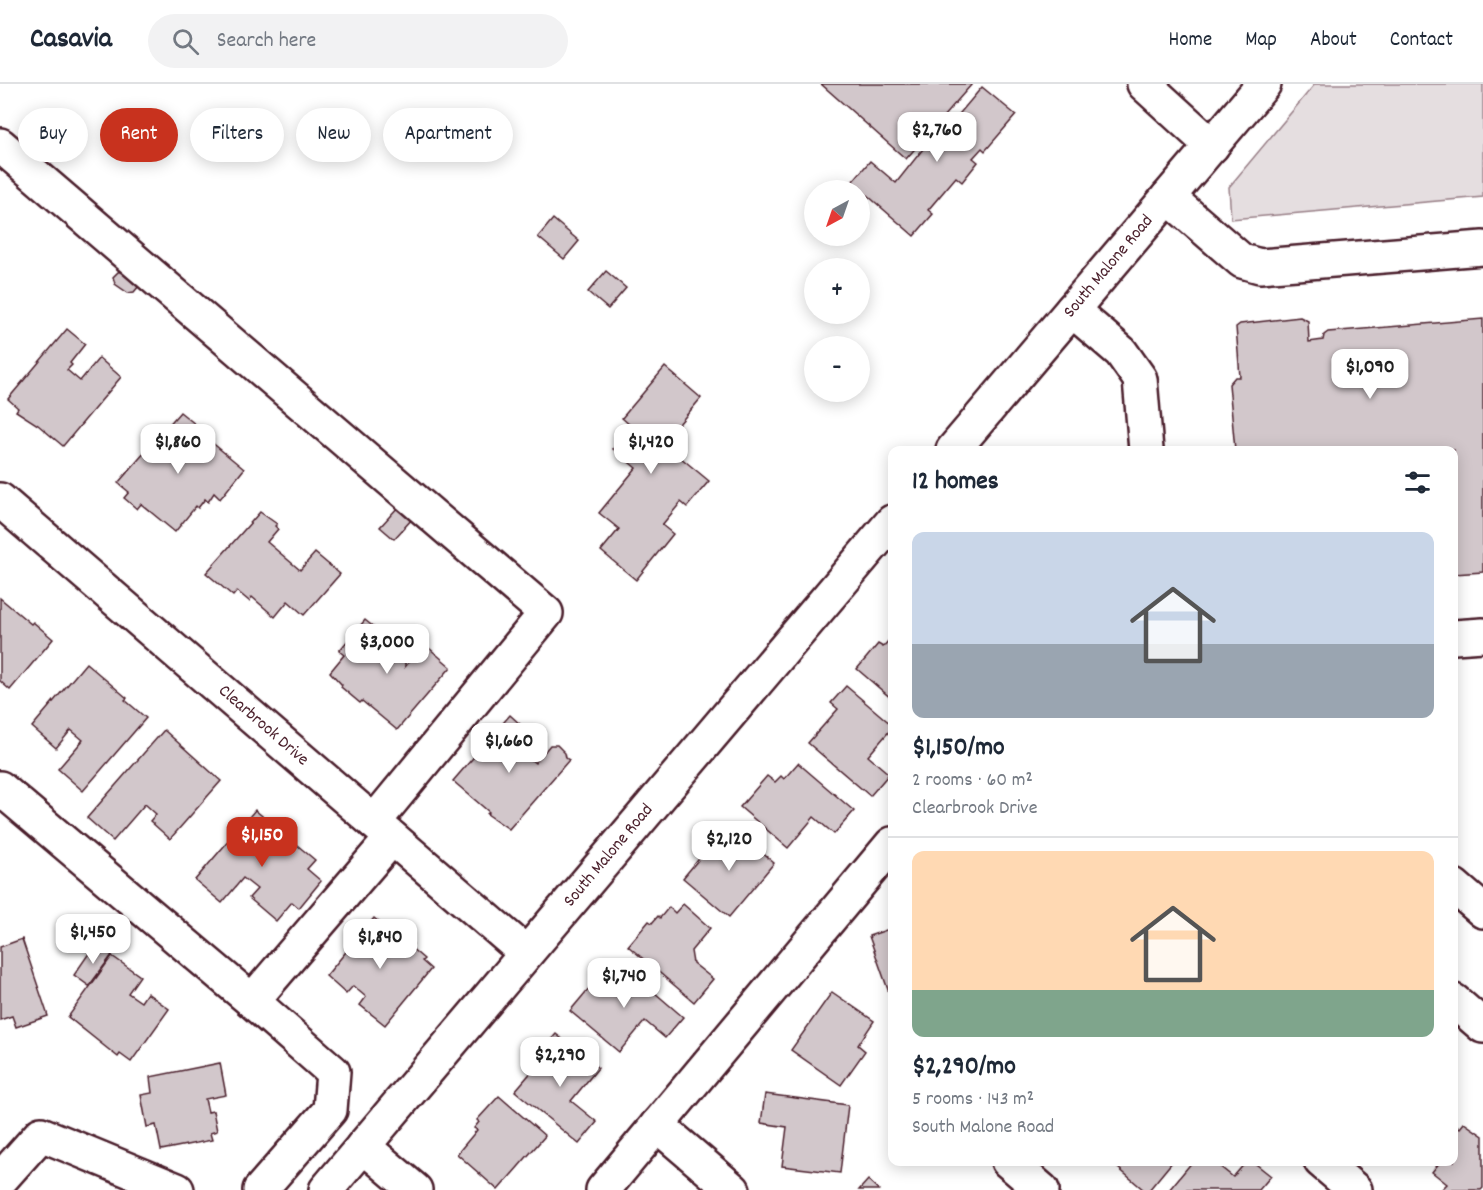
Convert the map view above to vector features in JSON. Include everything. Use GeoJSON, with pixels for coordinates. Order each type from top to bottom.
{"type":"FeatureCollection","features":[{"type":"Feature","properties":{"kind":"street"},"geometry":{"type":"LineString","coordinates":[[1144,84],[1212,146]]}},
{"type":"Feature","properties":{"kind":"street","name":"South Malone Road"},"geometry":{"type":"LineString","coordinates":[[956,446],[1264,84]]}},
{"type":"Feature","properties":{"kind":"street"},"geometry":{"type":"LineString","coordinates":[[0,145],[546,613],[252,1001]]}},
{"type":"Feature","properties":{"kind":"street"},"geometry":{"type":"LineString","coordinates":[[1168,198],[1242,261],[1260,266],[1483,248]]}},
{"type":"Feature","properties":{"kind":"street"},"geometry":{"type":"LineString","coordinates":[[1072,310],[1120,352],[1140,379],[1146,446]]}},
{"type":"Feature","properties":{"kind":"street","name":"Clearbrook Drive"},"geometry":{"type":"LineString","coordinates":[[0,500],[526,953]]}},
{"type":"Feature","properties":{"kind":"street","name":"South Malone Road"},"geometry":{"type":"LineString","coordinates":[[326,1190],[888,531]]}},
{"type":"Feature","properties":{"kind":"street"},"geometry":{"type":"LineString","coordinates":[[1458,637],[1483,635]]}},
{"type":"Feature","properties":{"kind":"street"},"geometry":{"type":"LineString","coordinates":[[6,806],[252,1001],[333,1072],[330,1110],[260,1190]]}},
{"type":"Feature","properties":{"kind":"street"},"geometry":{"type":"LineString","coordinates":[[603,1190],[888,849]]}},
{"type":"Feature","properties":{"kind":"street"},"geometry":{"type":"LineString","coordinates":[[1458,889],[1483,911]]}},
{"type":"Feature","properties":{"kind":"street"},"geometry":{"type":"LineString","coordinates":[[1458,1004],[1482,1022]]}},
{"type":"Feature","properties":{"kind":"street"},"geometry":{"type":"LineString","coordinates":[[657,1125],[733,1190]]}},
{"type":"Feature","properties":{"kind":"street"},"geometry":{"type":"LineString","coordinates":[[0,1180],[41,1134],[177,1190]]}},
{"type":"Feature","properties":{"kind":"street"},"geometry":{"type":"LineString","coordinates":[[363,1146],[415,1190]]}},
{"type":"Feature","properties":{"kind":"street"},"geometry":{"type":"LineString","coordinates":[[1014,1166],[1042,1190]]}},
{"type":"Feature","properties":{"kind":"street"},"geometry":{"type":"LineString","coordinates":[[1327,1166],[1355,1190]]}},
{"type":"Feature","properties":{"kind":"shaded area"},"geometry":{"type":"Polygon","coordinates":[[[1315,84],[1483,84],[1483,197],[1231,219],[1229,187],[1315,84]]]}},
{"type":"Feature","properties":{"kind":"building"},"geometry":{"type":"Polygon","coordinates":[[[821,84],[972,84],[906,159],[821,84]]]}},
{"type":"Feature","properties":{"kind":"building"},"geometry":{"type":"Polygon","coordinates":[[[982,87],[1016,115],[985,151],[982,148],[973,158],[978,162],[962,182],[956,177],[928,210],[933,214],[914,236],[870,198],[870,180],[854,180],[870,161],[896,183],[938,130],[945,136],[952,128],[949,126],[982,87]]]}},
{"type":"Feature","properties":{"kind":"building"},"geometry":{"type":"Polygon","coordinates":[[[553,219],[579,241],[564,259],[538,237],[553,219]]]}},
{"type":"Feature","properties":{"kind":"building"},"geometry":{"type":"Polygon","coordinates":[[[125,271],[139,286],[134,292],[128,293],[115,284],[113,277],[118,272],[125,271]]]}},
{"type":"Feature","properties":{"kind":"building"},"geometry":{"type":"Polygon","coordinates":[[[606,271],[626,288],[608,309],[588,292],[606,271]]]}},
{"type":"Feature","properties":{"kind":"building"},"geometry":{"type":"Polygon","coordinates":[[[1300,317],[1308,321],[1309,342],[1323,340],[1324,335],[1328,332],[1483,319],[1483,572],[1458,574],[1458,446],[1235,446],[1229,384],[1235,377],[1240,377],[1236,327],[1240,324],[1300,317]]]}},
{"type":"Feature","properties":{"kind":"building"},"geometry":{"type":"Polygon","coordinates":[[[67,329],[85,344],[67,370],[80,381],[99,358],[121,377],[63,446],[38,425],[16,411],[18,408],[8,399],[67,329]]]}},
{"type":"Feature","properties":{"kind":"building"},"geometry":{"type":"Polygon","coordinates":[[[665,367],[701,398],[663,443],[709,481],[687,507],[681,502],[662,525],[673,534],[636,580],[601,551],[619,529],[599,513],[636,468],[613,449],[631,426],[622,418],[665,367]]]}},
{"type":"Feature","properties":{"kind":"building"},"geometry":{"type":"Polygon","coordinates":[[[180,412],[200,428],[180,452],[193,462],[210,441],[244,469],[220,499],[214,493],[208,502],[205,499],[198,508],[196,506],[175,532],[141,504],[137,509],[124,498],[129,492],[118,483],[180,412]]]}},
{"type":"Feature","properties":{"kind":"building"},"geometry":{"type":"Polygon","coordinates":[[[399,506],[413,518],[394,539],[380,527],[399,506]]]}},
{"type":"Feature","properties":{"kind":"building"},"geometry":{"type":"Polygon","coordinates":[[[260,512],[277,524],[275,526],[278,529],[267,542],[300,570],[315,553],[340,574],[304,615],[288,601],[275,617],[252,597],[249,601],[237,591],[233,596],[206,573],[260,512]]]}},
{"type":"Feature","properties":{"kind":"building"},"geometry":{"type":"Polygon","coordinates":[[[0,598],[53,639],[10,690],[0,681],[0,598]]]}},
{"type":"Feature","properties":{"kind":"building"},"geometry":{"type":"Polygon","coordinates":[[[365,620],[386,637],[379,646],[392,658],[397,656],[405,662],[405,667],[422,642],[451,667],[397,730],[341,687],[342,685],[330,672],[344,655],[339,651],[365,620]]]}},
{"type":"Feature","properties":{"kind":"building"},"geometry":{"type":"Polygon","coordinates":[[[888,641],[888,696],[857,669],[878,644],[883,647],[888,641]]]}},
{"type":"Feature","properties":{"kind":"building"},"geometry":{"type":"Polygon","coordinates":[[[86,663],[127,698],[125,700],[146,718],[83,791],[58,769],[83,740],[71,730],[56,748],[32,727],[86,663]]]}},
{"type":"Feature","properties":{"kind":"building"},"geometry":{"type":"Polygon","coordinates":[[[846,686],[888,722],[888,733],[868,756],[888,775],[870,796],[808,743],[838,709],[831,703],[846,686]]]}},
{"type":"Feature","properties":{"kind":"building"},"geometry":{"type":"Polygon","coordinates":[[[510,715],[532,735],[519,750],[535,763],[550,745],[557,745],[569,760],[509,829],[487,814],[489,812],[453,781],[510,715]]]}},
{"type":"Feature","properties":{"kind":"building"},"geometry":{"type":"Polygon","coordinates":[[[164,730],[221,781],[170,839],[150,821],[156,814],[145,804],[113,841],[87,818],[164,730]]]}},
{"type":"Feature","properties":{"kind":"building"},"geometry":{"type":"Polygon","coordinates":[[[798,763],[854,811],[834,834],[814,817],[788,848],[740,807],[767,776],[775,782],[781,776],[784,779],[798,763]]]}},
{"type":"Feature","properties":{"kind":"building"},"geometry":{"type":"Polygon","coordinates":[[[255,810],[315,860],[307,869],[321,881],[299,908],[292,902],[276,921],[249,898],[257,889],[243,878],[222,903],[195,880],[255,810]]]}},
{"type":"Feature","properties":{"kind":"building"},"geometry":{"type":"Polygon","coordinates":[[[734,829],[774,863],[729,917],[683,878],[708,848],[714,853],[734,829]]]}},
{"type":"Feature","properties":{"kind":"building"},"geometry":{"type":"Polygon","coordinates":[[[683,904],[710,928],[691,951],[693,963],[713,979],[694,1002],[628,946],[649,921],[652,923],[658,916],[660,918],[669,907],[675,913],[683,904]]]}},
{"type":"Feature","properties":{"kind":"building"},"geometry":{"type":"Polygon","coordinates":[[[374,918],[389,930],[392,926],[413,944],[410,947],[424,959],[422,961],[431,969],[385,1025],[360,1005],[366,997],[353,986],[346,994],[326,976],[374,918]]]}},
{"type":"Feature","properties":{"kind":"building"},"geometry":{"type":"Polygon","coordinates":[[[888,929],[888,990],[869,936],[888,929]]]}},
{"type":"Feature","properties":{"kind":"building"},"geometry":{"type":"Polygon","coordinates":[[[22,939],[48,1016],[16,1027],[12,1016],[0,1020],[0,947],[22,939]]]}},
{"type":"Feature","properties":{"kind":"building"},"geometry":{"type":"Polygon","coordinates":[[[96,943],[112,955],[89,986],[74,975],[96,943]]]}},
{"type":"Feature","properties":{"kind":"building"},"geometry":{"type":"Polygon","coordinates":[[[112,956],[140,976],[128,993],[141,1002],[147,993],[169,1009],[131,1062],[120,1054],[118,1057],[68,1017],[112,956]]]}},
{"type":"Feature","properties":{"kind":"building"},"geometry":{"type":"Polygon","coordinates":[[[626,968],[683,1017],[665,1038],[645,1021],[619,1052],[570,1011],[601,974],[612,984],[626,968]]]}},
{"type":"Feature","properties":{"kind":"building"},"geometry":{"type":"Polygon","coordinates":[[[832,992],[874,1021],[858,1045],[865,1051],[841,1085],[791,1050],[832,992]]]}},
{"type":"Feature","properties":{"kind":"building"},"geometry":{"type":"Polygon","coordinates":[[[556,1034],[598,1068],[571,1101],[597,1122],[579,1144],[515,1091],[546,1055],[541,1051],[556,1034]]]}},
{"type":"Feature","properties":{"kind":"building"},"geometry":{"type":"Polygon","coordinates":[[[220,1063],[226,1095],[205,1099],[208,1112],[213,1111],[217,1131],[210,1133],[212,1140],[161,1150],[156,1125],[147,1127],[141,1095],[152,1093],[150,1077],[220,1063]]]}},
{"type":"Feature","properties":{"kind":"building"},"geometry":{"type":"Polygon","coordinates":[[[765,1094],[848,1105],[840,1173],[782,1166],[787,1127],[761,1123],[765,1094]]]}},
{"type":"Feature","properties":{"kind":"building"},"geometry":{"type":"Polygon","coordinates":[[[499,1096],[545,1136],[498,1190],[457,1154],[477,1130],[474,1128],[479,1122],[477,1120],[499,1096]]]}},
{"type":"Feature","properties":{"kind":"building"},"geometry":{"type":"Polygon","coordinates":[[[1464,1123],[1483,1136],[1483,1188],[1481,1190],[1441,1190],[1447,1184],[1432,1172],[1437,1166],[1458,1166],[1458,1126],[1460,1128],[1464,1123]]]}},
{"type":"Feature","properties":{"kind":"building"},"geometry":{"type":"Polygon","coordinates":[[[1120,1166],[1169,1166],[1149,1190],[1144,1190],[1118,1168],[1120,1166]]]}},
{"type":"Feature","properties":{"kind":"building"},"geometry":{"type":"Polygon","coordinates":[[[1189,1166],[1219,1166],[1233,1177],[1243,1166],[1258,1166],[1271,1176],[1259,1190],[1169,1190],[1189,1166]]]}},
{"type":"Feature","properties":{"kind":"building"},"geometry":{"type":"Polygon","coordinates":[[[868,1180],[879,1190],[859,1190],[868,1180]]]}}]}
